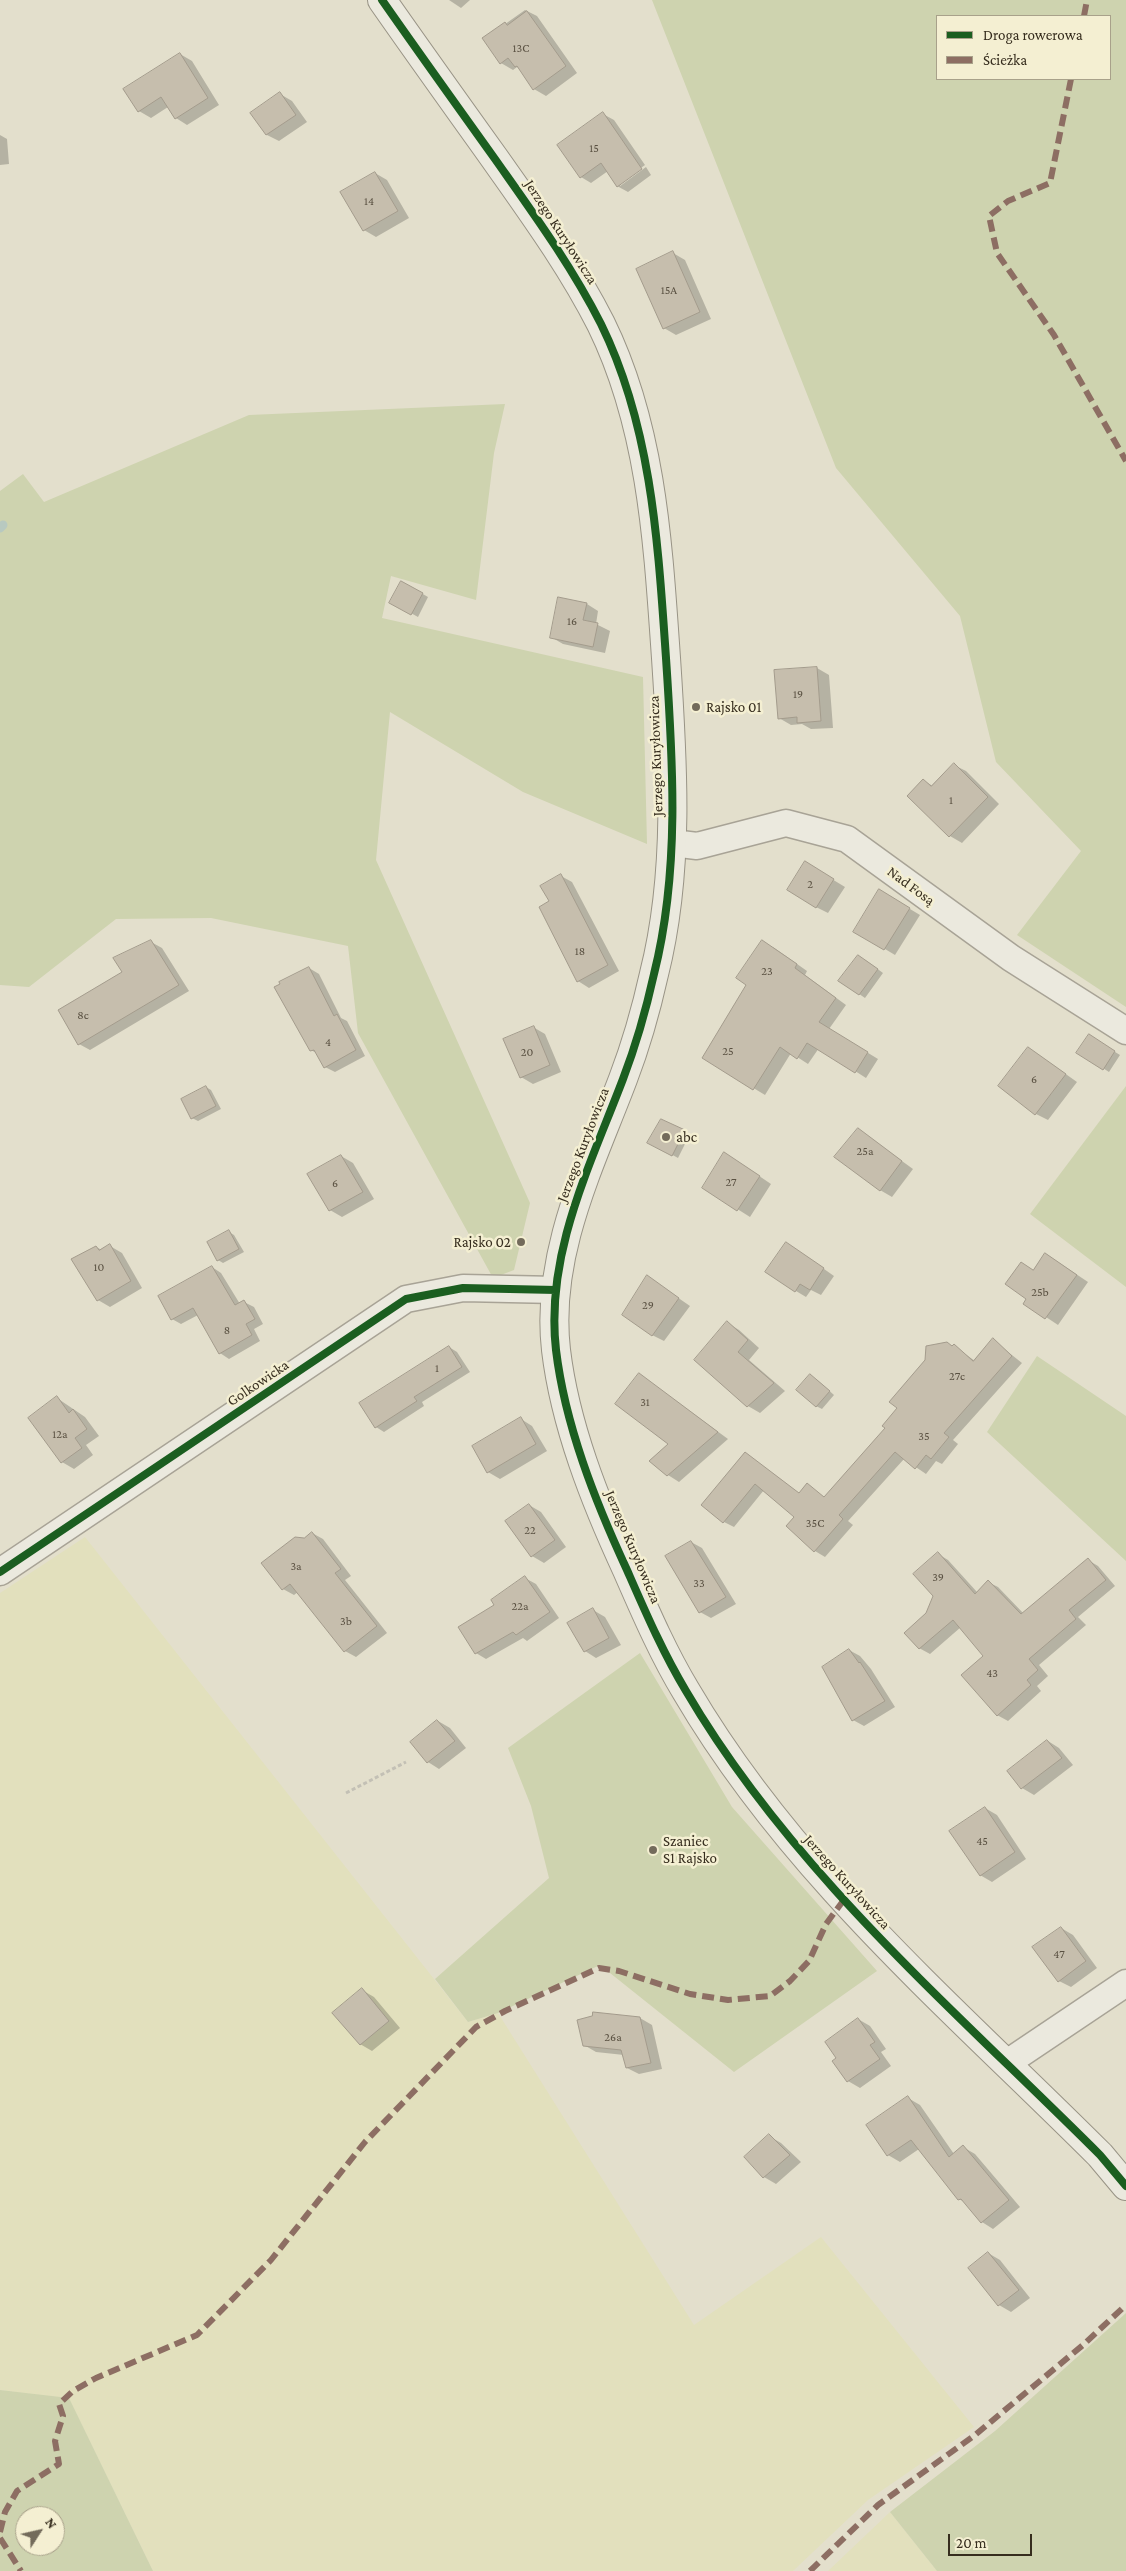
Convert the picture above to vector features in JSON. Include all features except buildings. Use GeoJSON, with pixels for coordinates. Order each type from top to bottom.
{"type":"FeatureCollection","features":[{"type":"Feature","properties":{"kind":"street","name":"Jerzego Kuryłowicza"},"geometry":{"type":"LineString","coordinates":[[382,0],[573,271],[604,330],[628,390],[647,462],[658,542],[671,745],[672,843],[666,912],[657,966],[638,1036],[585,1174],[567,1229],[556,1290],[556,1345],[565,1399],[580,1450],[608,1529],[685,1690],[750,1788],[788,1838],[842,1901],[1100,2155],[1126,2186]]}},
{"type":"Feature","properties":{"kind":"street","name":"Nad Fosą"},"geometry":{"type":"LineString","coordinates":[[672,843],[697,846],[786,823],[847,839],[1011,958],[1126,1031]]}},
{"type":"Feature","properties":{"kind":"street","name":"Golkowicka"},"geometry":{"type":"LineString","coordinates":[[0,1572],[406,1299],[463,1288],[556,1290]]}},
{"type":"Feature","properties":{"kind":"street"},"geometry":{"type":"LineString","coordinates":[[1007,2063],[1126,1983]]}},
{"type":"Feature","properties":{"kind":"path"},"geometry":{"type":"LineString","coordinates":[[346,1794],[406,1762]]}},
{"type":"Feature","properties":{"kind":"shaded area"},"geometry":{"type":"Polygon","coordinates":[[[85,1537],[468,2022],[498,2013],[694,2325],[821,2237],[974,2427],[868,2500],[793,2571],[153,2571],[69,2399],[0,2390],[0,1593],[85,1537]]]}},
{"type":"Feature","properties":{"kind":"shaded area"},"geometry":{"type":"Polygon","coordinates":[[[890,2512],[937,2571],[828,2571],[890,2512]]]}},
{"type":"Feature","properties":{"kind":"green space"},"geometry":{"type":"Polygon","coordinates":[[[652,0],[1126,0],[1126,1007],[1017,935],[1081,851],[996,762],[960,616],[836,468],[652,0]]]}},
{"type":"Feature","properties":{"kind":"green space"},"geometry":{"type":"Polygon","coordinates":[[[505,404],[494,453],[476,600],[391,576],[382,618],[643,677],[647,844],[523,792],[390,712],[376,860],[530,1203],[514,1270],[493,1278],[358,1033],[348,946],[211,918],[116,919],[29,987],[0,985],[0,491],[23,474],[44,502],[249,415],[505,404]]]}},
{"type":"Feature","properties":{"kind":"green space"},"geometry":{"type":"Polygon","coordinates":[[[1126,1086],[1126,1287],[1030,1214],[1126,1086]]]}},
{"type":"Feature","properties":{"kind":"green space"},"geometry":{"type":"Polygon","coordinates":[[[1037,1356],[1126,1416],[1126,1561],[987,1432],[1037,1356]]]}},
{"type":"Feature","properties":{"kind":"green space"},"geometry":{"type":"Polygon","coordinates":[[[640,1653],[732,1807],[877,1971],[734,2072],[600,1965],[498,2013],[468,2022],[435,1979],[549,1878],[531,1806],[508,1748],[640,1653]]]}},
{"type":"Feature","properties":{"kind":"green space"},"geometry":{"type":"Polygon","coordinates":[[[1126,2313],[1126,2571],[937,2571],[890,2512],[995,2431],[1126,2313]]]}},
{"type":"Feature","properties":{"kind":"green space"},"geometry":{"type":"Polygon","coordinates":[[[0,2390],[69,2398],[153,2571],[0,2571],[0,2390]]]}},
{"type":"Feature","properties":{"kind":"waterway"},"geometry":{"type":"LineString","coordinates":[[0,528],[3,525]]}},
{"type":"Feature","properties":{"kind":"marked path"},"geometry":{"type":"LineString","coordinates":[[1084,15],[1087,0]]}},
{"type":"Feature","properties":{"kind":"marked path"},"geometry":{"type":"LineString","coordinates":[[1071,80],[1050,183],[1008,201],[989,216],[997,253],[1054,335],[1126,461]]}},
{"type":"Feature","properties":{"kind":"marked path"},"geometry":{"type":"LineString","coordinates":[[0,2532],[5,2512],[17,2491],[59,2464],[55,2441],[63,2416],[59,2404],[73,2391],[96,2378],[197,2335],[271,2260],[365,2142],[476,2027],[505,2011],[599,1968],[619,1971],[690,1994],[728,2000],[770,1996],[790,1981],[809,1961],[826,1924],[843,1901]]}},
{"type":"Feature","properties":{"kind":"marked path"},"geometry":{"type":"LineString","coordinates":[[810,2571],[878,2505],[975,2435],[1083,2345],[1126,2305]]}},
{"type":"Feature","properties":{"kind":"marked path"},"geometry":{"type":"LineString","coordinates":[[0,2538],[21,2571]]}},
{"type":"Feature","properties":{"kind":"cycle path"},"geometry":{"type":"LineString","coordinates":[[382,0],[537,219],[589,302],[601,324],[618,364],[632,404],[650,487],[660,572],[669,697],[672,777],[671,856],[668,896],[662,935],[644,1014],[628,1066],[573,1211],[557,1279],[554,1314],[556,1350],[566,1406],[583,1462],[615,1544],[670,1662],[728,1757],[775,1819],[825,1879],[932,1991],[1100,2155],[1126,2186]]}},
{"type":"Feature","properties":{"kind":"cycle path"},"geometry":{"type":"LineString","coordinates":[[0,1572],[406,1299],[463,1288],[556,1290]]}},
{"type":"Feature","properties":{"kind":"place","name":"Rajsko 01"},"geometry":{"type":"Point","coordinates":[696,707]}},
{"type":"Feature","properties":{"kind":"place","name":"abc"},"geometry":{"type":"Point","coordinates":[666,1137]}},
{"type":"Feature","properties":{"kind":"place","name":"Rajsko 02"},"geometry":{"type":"Point","coordinates":[521,1242]}},
{"type":"Feature","properties":{"kind":"place","name":"Szaniec S1 Rajsko"},"geometry":{"type":"Point","coordinates":[653,1850]}}]}
